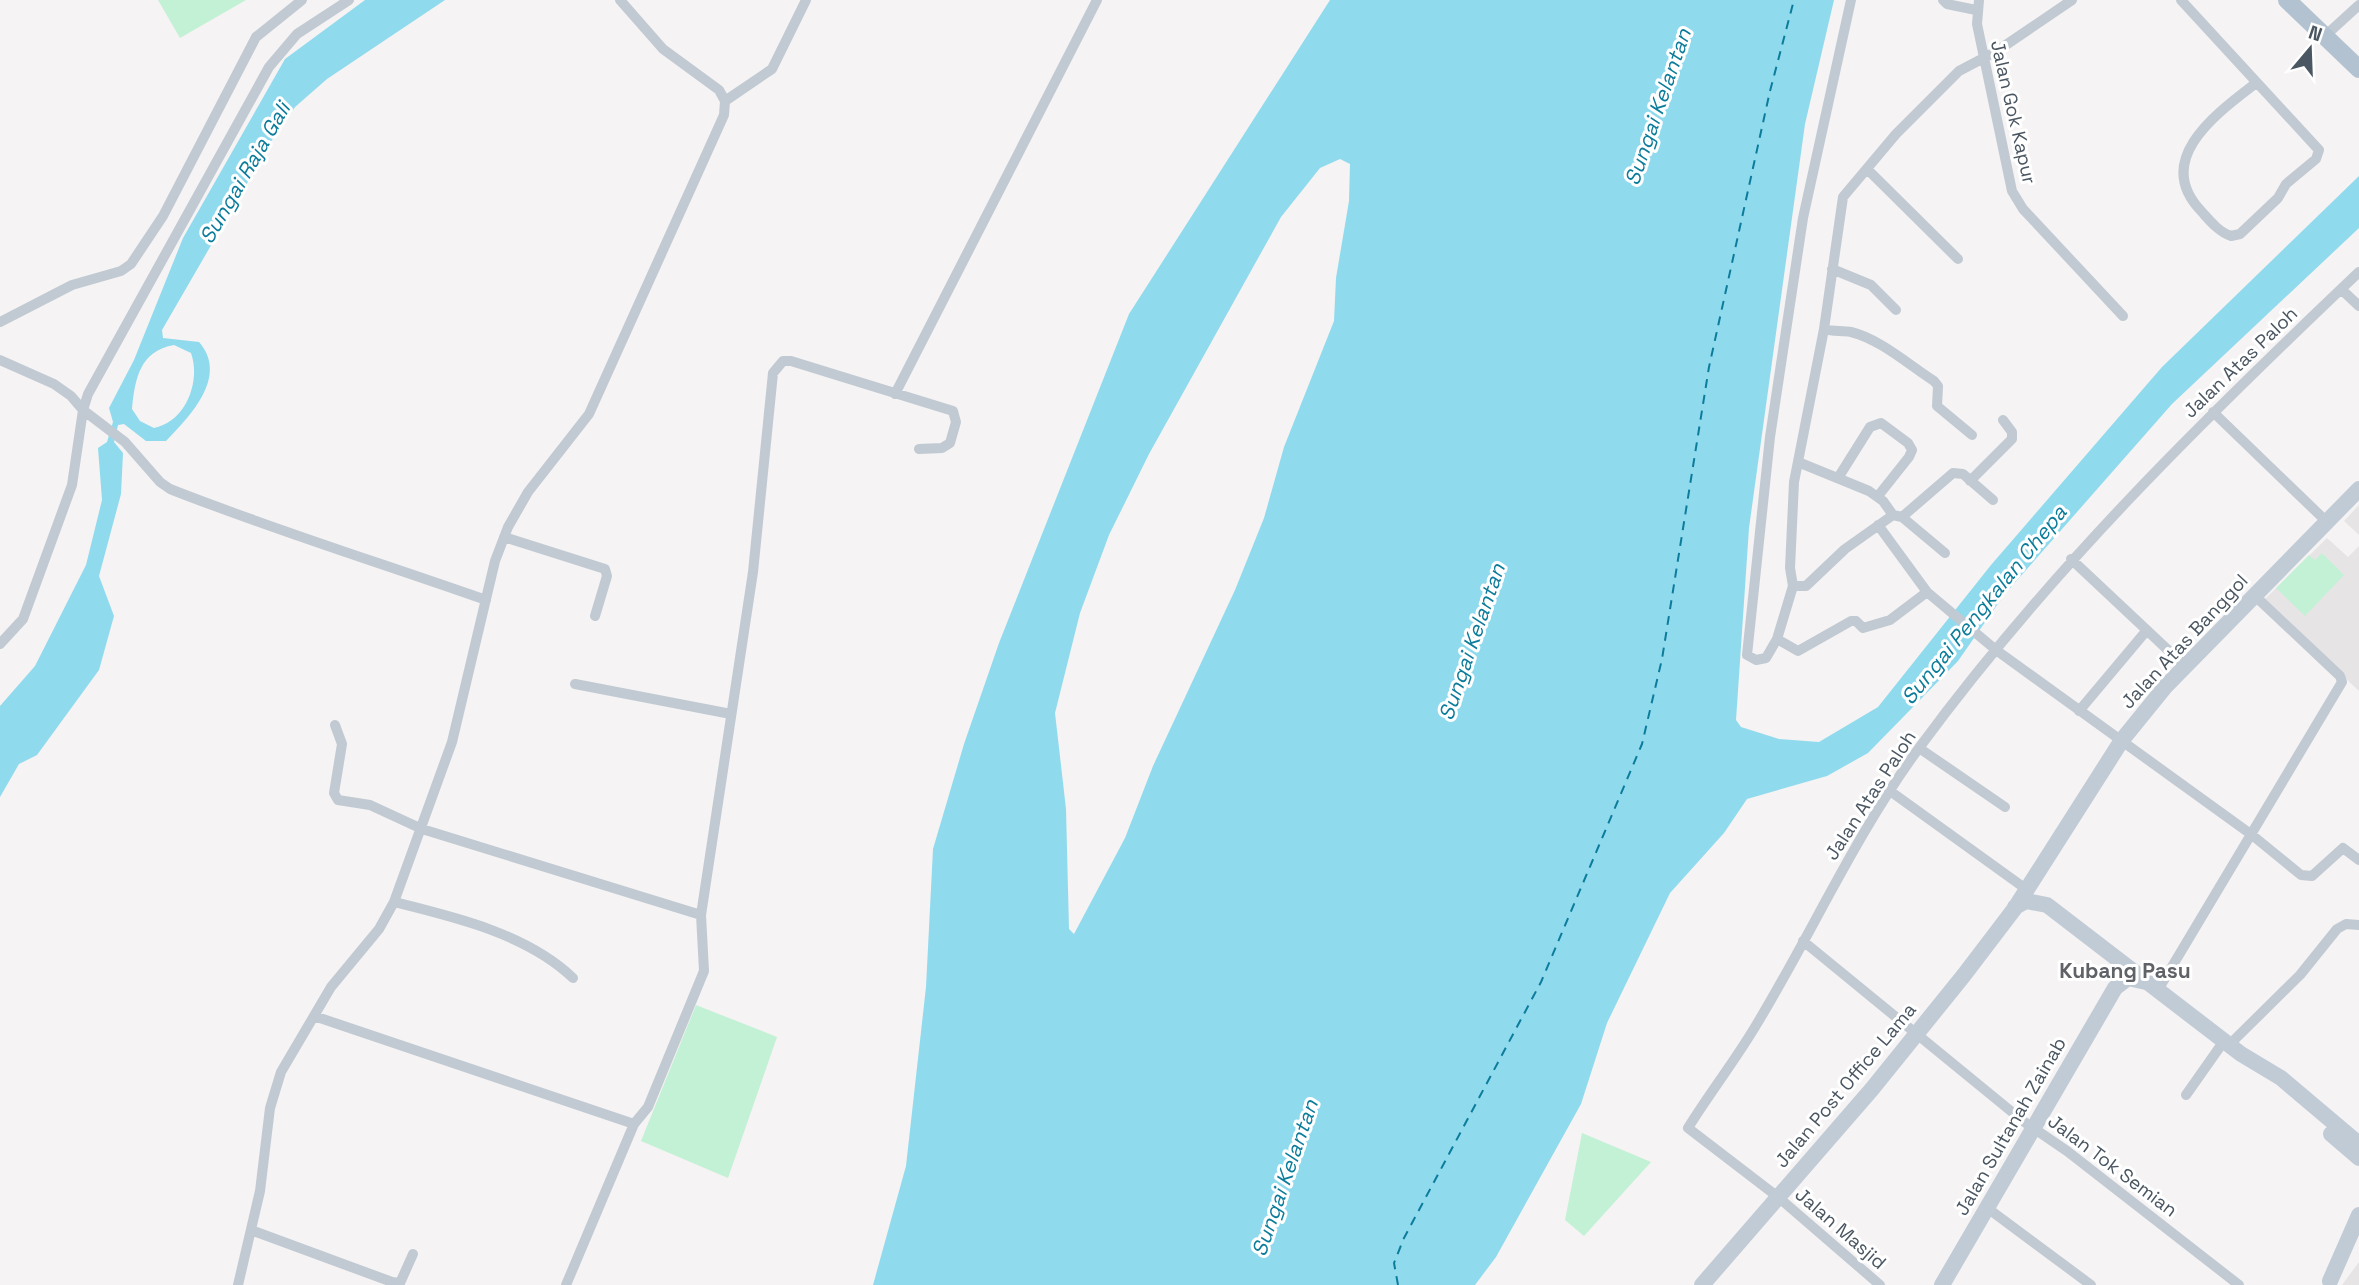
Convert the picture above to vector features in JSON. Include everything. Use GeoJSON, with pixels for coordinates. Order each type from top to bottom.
{"type":"FeatureCollection","features":[{"type":"Feature","properties":{"kind":"main road"},"geometry":{"type":"LineString","coordinates":[[2287,0],[2359,69]]}},
{"type":"Feature","properties":{"kind":"main road","name":"Jalan Atas Banggol"},"geometry":{"type":"LineString","coordinates":[[2015,908],[2122,740],[2185,666],[2359,489]]}},
{"type":"Feature","properties":{"kind":"main road"},"geometry":{"type":"LineString","coordinates":[[2046,860],[2041,883],[2047,905]]}},
{"type":"Feature","properties":{"kind":"main road"},"geometry":{"type":"LineString","coordinates":[[2015,908],[2026,901],[2047,905],[2108,949],[2231,1047],[2281,1079],[2359,1144]]}},
{"type":"Feature","properties":{"kind":"main road","name":"Jalan Post Office Lama"},"geometry":{"type":"LineString","coordinates":[[1702,1285],[1916,1034],[2015,908]]}},
{"type":"Feature","properties":{"kind":"main road"},"geometry":{"type":"LineString","coordinates":[[2108,949],[2117,967],[2115,988]]}},
{"type":"Feature","properties":{"kind":"main road"},"geometry":{"type":"LineString","coordinates":[[2115,988],[2128,978],[2152,986]]}},
{"type":"Feature","properties":{"kind":"main road","name":"Jalan Sultanah Zainab"},"geometry":{"type":"LineString","coordinates":[[1942,1285],[2115,988]]}},
{"type":"Feature","properties":{"kind":"main road"},"geometry":{"type":"LineString","coordinates":[[2231,1047],[2359,1158]]}},
{"type":"Feature","properties":{"kind":"main road"},"geometry":{"type":"LineString","coordinates":[[2329,1283],[2359,1215]]}},
{"type":"Feature","properties":{"kind":"main road"},"geometry":{"type":"LineString","coordinates":[[2329,1283],[2343,1269],[2359,1238]]}},
{"type":"Feature","properties":{"kind":"street"},"geometry":{"type":"LineString","coordinates":[[0,322],[72,285],[121,271],[131,264],[163,216],[256,37],[302,0]]}},
{"type":"Feature","properties":{"kind":"street"},"geometry":{"type":"LineString","coordinates":[[0,643],[24,617],[72,485],[83,410],[88,394],[269,66],[297,34],[349,0]]}},
{"type":"Feature","properties":{"kind":"street"},"geometry":{"type":"LineString","coordinates":[[238,1285],[260,1191],[270,1108],[281,1072],[331,987],[379,929],[394,902],[452,742],[504,537],[527,492],[589,414],[719,130],[725,101],[719,90],[663,49],[620,0]]}},
{"type":"Feature","properties":{"kind":"street"},"geometry":{"type":"LineString","coordinates":[[725,101],[772,69],[806,0]]}},
{"type":"Feature","properties":{"kind":"street"},"geometry":{"type":"LineString","coordinates":[[895,394],[1097,0]]}},
{"type":"Feature","properties":{"kind":"street"},"geometry":{"type":"LineString","coordinates":[[1851,0],[1803,218],[1770,437],[1747,655],[1756,660],[1766,658],[1777,639],[1793,586],[1790,568],[1798,462],[1824,329],[1842,200],[1896,134],[1959,71],[2072,0]]}},
{"type":"Feature","properties":{"kind":"street"},"geometry":{"type":"LineString","coordinates":[[1943,0],[1947,4],[1977,5]]}},
{"type":"Feature","properties":{"kind":"street"},"geometry":{"type":"LineString","coordinates":[[2181,0],[2318,147],[2319,153],[2286,184],[2278,198],[2240,234],[2231,236],[2198,208],[2185,187],[2183,175],[2189,150],[2204,126],[2256,83]]}},
{"type":"Feature","properties":{"kind":"street","name":"Jalan Gok Kapur"},"geometry":{"type":"LineString","coordinates":[[1977,5],[1983,58],[2012,191],[2023,209],[2123,316]]}},
{"type":"Feature","properties":{"kind":"street"},"geometry":{"type":"LineString","coordinates":[[2325,36],[2359,5]]}},
{"type":"Feature","properties":{"kind":"street"},"geometry":{"type":"LineString","coordinates":[[1867,169],[1958,259]]}},
{"type":"Feature","properties":{"kind":"street"},"geometry":{"type":"LineString","coordinates":[[1832,269],[1871,285],[1896,310]]}},
{"type":"Feature","properties":{"kind":"street","name":"Jalan Atas Paloh"},"geometry":{"type":"LineString","coordinates":[[1688,1128],[1754,1028],[1890,791],[1919,748],[2071,559],[2213,412],[2359,272]]}},
{"type":"Feature","properties":{"kind":"street"},"geometry":{"type":"LineString","coordinates":[[2341,289],[2359,306]]}},
{"type":"Feature","properties":{"kind":"street"},"geometry":{"type":"LineString","coordinates":[[1824,329],[1838,333],[1850,331],[1871,341],[1934,381],[1938,390],[1937,406],[1972,435]]}},
{"type":"Feature","properties":{"kind":"street"},"geometry":{"type":"LineString","coordinates":[[0,360],[54,384],[71,396],[95,421],[125,442],[160,482],[170,489],[277,531],[366,558],[486,600]]}},
{"type":"Feature","properties":{"kind":"street"},"geometry":{"type":"LineString","coordinates":[[566,1285],[634,1124],[648,1107],[704,971],[701,915],[752,572],[773,373],[783,361],[791,361],[949,409],[955,414],[956,422],[948,446],[919,449]]}},
{"type":"Feature","properties":{"kind":"street"},"geometry":{"type":"LineString","coordinates":[[2213,412],[2326,522]]}},
{"type":"Feature","properties":{"kind":"street"},"geometry":{"type":"LineString","coordinates":[[1970,481],[2012,439],[2012,432],[2003,420]]}},
{"type":"Feature","properties":{"kind":"street"},"geometry":{"type":"LineString","coordinates":[[1838,478],[1870,427],[1881,422],[1912,450],[1878,496]]}},
{"type":"Feature","properties":{"kind":"street"},"geometry":{"type":"LineString","coordinates":[[1798,462],[1878,496],[1898,516],[1945,553]]}},
{"type":"Feature","properties":{"kind":"street"},"geometry":{"type":"LineString","coordinates":[[1793,586],[1805,586],[1845,549],[1878,525],[1898,516],[1953,473],[1960,472],[1993,500]]}},
{"type":"Feature","properties":{"kind":"street"},"geometry":{"type":"LineString","coordinates":[[1878,525],[1931,596],[1996,650],[2307,877],[2312,876],[2341,848],[2346,848],[2359,860]]}},
{"type":"Feature","properties":{"kind":"street"},"geometry":{"type":"LineString","coordinates":[[504,537],[605,569],[607,576],[595,616]]}},
{"type":"Feature","properties":{"kind":"street"},"geometry":{"type":"LineString","coordinates":[[2071,559],[2185,666]]}},
{"type":"Feature","properties":{"kind":"street"},"geometry":{"type":"LineString","coordinates":[[2152,986],[2252,835],[2342,682],[2340,676],[2254,595]]}},
{"type":"Feature","properties":{"kind":"street"},"geometry":{"type":"LineString","coordinates":[[1777,639],[1798,651],[1851,621],[1856,621],[1863,628],[1890,620],[1931,596]]}},
{"type":"Feature","properties":{"kind":"street"},"geometry":{"type":"LineString","coordinates":[[2079,711],[2147,630]]}},
{"type":"Feature","properties":{"kind":"street"},"geometry":{"type":"LineString","coordinates":[[575,684],[731,714]]}},
{"type":"Feature","properties":{"kind":"street"},"geometry":{"type":"LineString","coordinates":[[335,725],[342,744],[336,798],[370,805],[422,829],[701,915]]}},
{"type":"Feature","properties":{"kind":"street"},"geometry":{"type":"LineString","coordinates":[[1919,748],[2005,807]]}},
{"type":"Feature","properties":{"kind":"street"},"geometry":{"type":"LineString","coordinates":[[1890,791],[2026,889]]}},
{"type":"Feature","properties":{"kind":"street"},"geometry":{"type":"LineString","coordinates":[[394,902],[455,917],[550,957],[573,978]]}},
{"type":"Feature","properties":{"kind":"street"},"geometry":{"type":"LineString","coordinates":[[2186,1095],[2300,975],[2337,929],[2346,924],[2359,925]]}},
{"type":"Feature","properties":{"kind":"street","name":"Jalan Tok Semian"},"geometry":{"type":"LineString","coordinates":[[1803,941],[2033,1128],[2101,1176],[2239,1285]]}},
{"type":"Feature","properties":{"kind":"street"},"geometry":{"type":"LineString","coordinates":[[314,1016],[634,1124]]}},
{"type":"Feature","properties":{"kind":"street","name":"Jalan Masjid"},"geometry":{"type":"LineString","coordinates":[[1688,1128],[1778,1197],[1880,1285]]}},
{"type":"Feature","properties":{"kind":"street"},"geometry":{"type":"LineString","coordinates":[[1986,1207],[2091,1285]]}},
{"type":"Feature","properties":{"kind":"street"},"geometry":{"type":"LineString","coordinates":[[251,1230],[393,1282],[400,1283],[404,1278],[413,1254]]}},
{"type":"Feature","properties":{"kind":"shaded area"},"geometry":{"type":"Polygon","coordinates":[[[2359,505],[2359,535],[2344,521],[2359,505]]]}},
{"type":"Feature","properties":{"kind":"shaded area"},"geometry":{"type":"Polygon","coordinates":[[[2327,538],[2348,557],[2359,546],[2359,691],[2263,601],[2327,538]]]}},
{"type":"Feature","properties":{"kind":"shaded area"},"geometry":{"type":"Polygon","coordinates":[[[2359,1262],[2359,1285],[2342,1285],[2359,1262]]]}},
{"type":"Feature","properties":{"kind":"green space"},"geometry":{"type":"Polygon","coordinates":[[[158,0],[246,0],[180,38],[158,0]]]}},
{"type":"Feature","properties":{"kind":"green space"},"geometry":{"type":"Polygon","coordinates":[[[2322,553],[2344,575],[2305,616],[2276,588],[2309,555],[2315,560],[2322,553]]]}},
{"type":"Feature","properties":{"kind":"green space"},"geometry":{"type":"Polygon","coordinates":[[[696,1005],[777,1037],[728,1178],[641,1141],[696,1005]]]}},
{"type":"Feature","properties":{"kind":"green space"},"geometry":{"type":"Polygon","coordinates":[[[1582,1133],[1651,1162],[1584,1236],[1565,1220],[1582,1133]]]}},
{"type":"Feature","properties":{"kind":"water","name":"Sungai Raja Gali"},"geometry":{"type":"Polygon","coordinates":[[[365,0],[445,0],[327,79],[295,107],[272,140],[162,330],[163,338],[199,342],[207,355],[210,368],[208,382],[195,408],[166,441],[146,441],[124,424],[118,425],[114,442],[123,453],[121,494],[99,576],[114,616],[99,670],[37,755],[19,764],[0,797],[0,706],[35,666],[86,565],[102,500],[98,448],[107,442],[113,422],[109,408],[134,360],[183,238],[285,59],[365,0]],[[174,345],[163,348],[154,353],[141,368],[132,409],[140,421],[154,428],[175,418],[182,409],[188,399],[194,376],[191,353],[174,345]]]}},
{"type":"Feature","properties":{"kind":"water"},"geometry":{"type":"Polygon","coordinates":[[[1330,0],[1834,0],[1805,124],[1749,528],[1736,720],[1741,727],[1779,739],[1819,742],[1878,707],[1991,565],[2162,367],[2359,176],[2359,228],[2172,404],[2004,595],[1958,661],[1868,753],[1827,776],[1747,799],[1724,833],[1670,893],[1607,1023],[1581,1104],[1496,1257],[1475,1285],[873,1285],[906,1166],[926,987],[933,849],[964,744],[999,643],[1129,314],[1330,0]],[[1340,159],[1320,168],[1281,217],[1149,454],[1109,535],[1080,613],[1055,713],[1066,809],[1069,929],[1074,934],[1125,838],[1153,766],[1235,590],[1264,518],[1284,447],[1334,321],[1336,278],[1349,201],[1350,164],[1340,159]]]}},
{"type":"Feature","properties":{"kind":"ferry route"},"geometry":{"type":"LineString","coordinates":[[1398,1285],[1394,1263],[1404,1238],[1541,982],[1642,744],[1662,659],[1709,367],[1770,91],[1794,0]]}},
{"type":"Feature","properties":{"kind":"district","name":"Kubang Pasu"},"geometry":{"type":"Point","coordinates":[2125,971]}},
{"type":"Feature","properties":{"kind":"water label","name":"Sungai Kelantan"},"geometry":{"type":"Point","coordinates":[1658,107]}},
{"type":"Feature","properties":{"kind":"water label","name":"Sungai Pengkalan Chepa"},"geometry":{"type":"Point","coordinates":[1984,605]}},
{"type":"Feature","properties":{"kind":"water label","name":"Sungai Kelantan"},"geometry":{"type":"Point","coordinates":[1472,642]}},
{"type":"Feature","properties":{"kind":"water label","name":"Sungai Kelantan"},"geometry":{"type":"Point","coordinates":[1285,1178]}}]}
